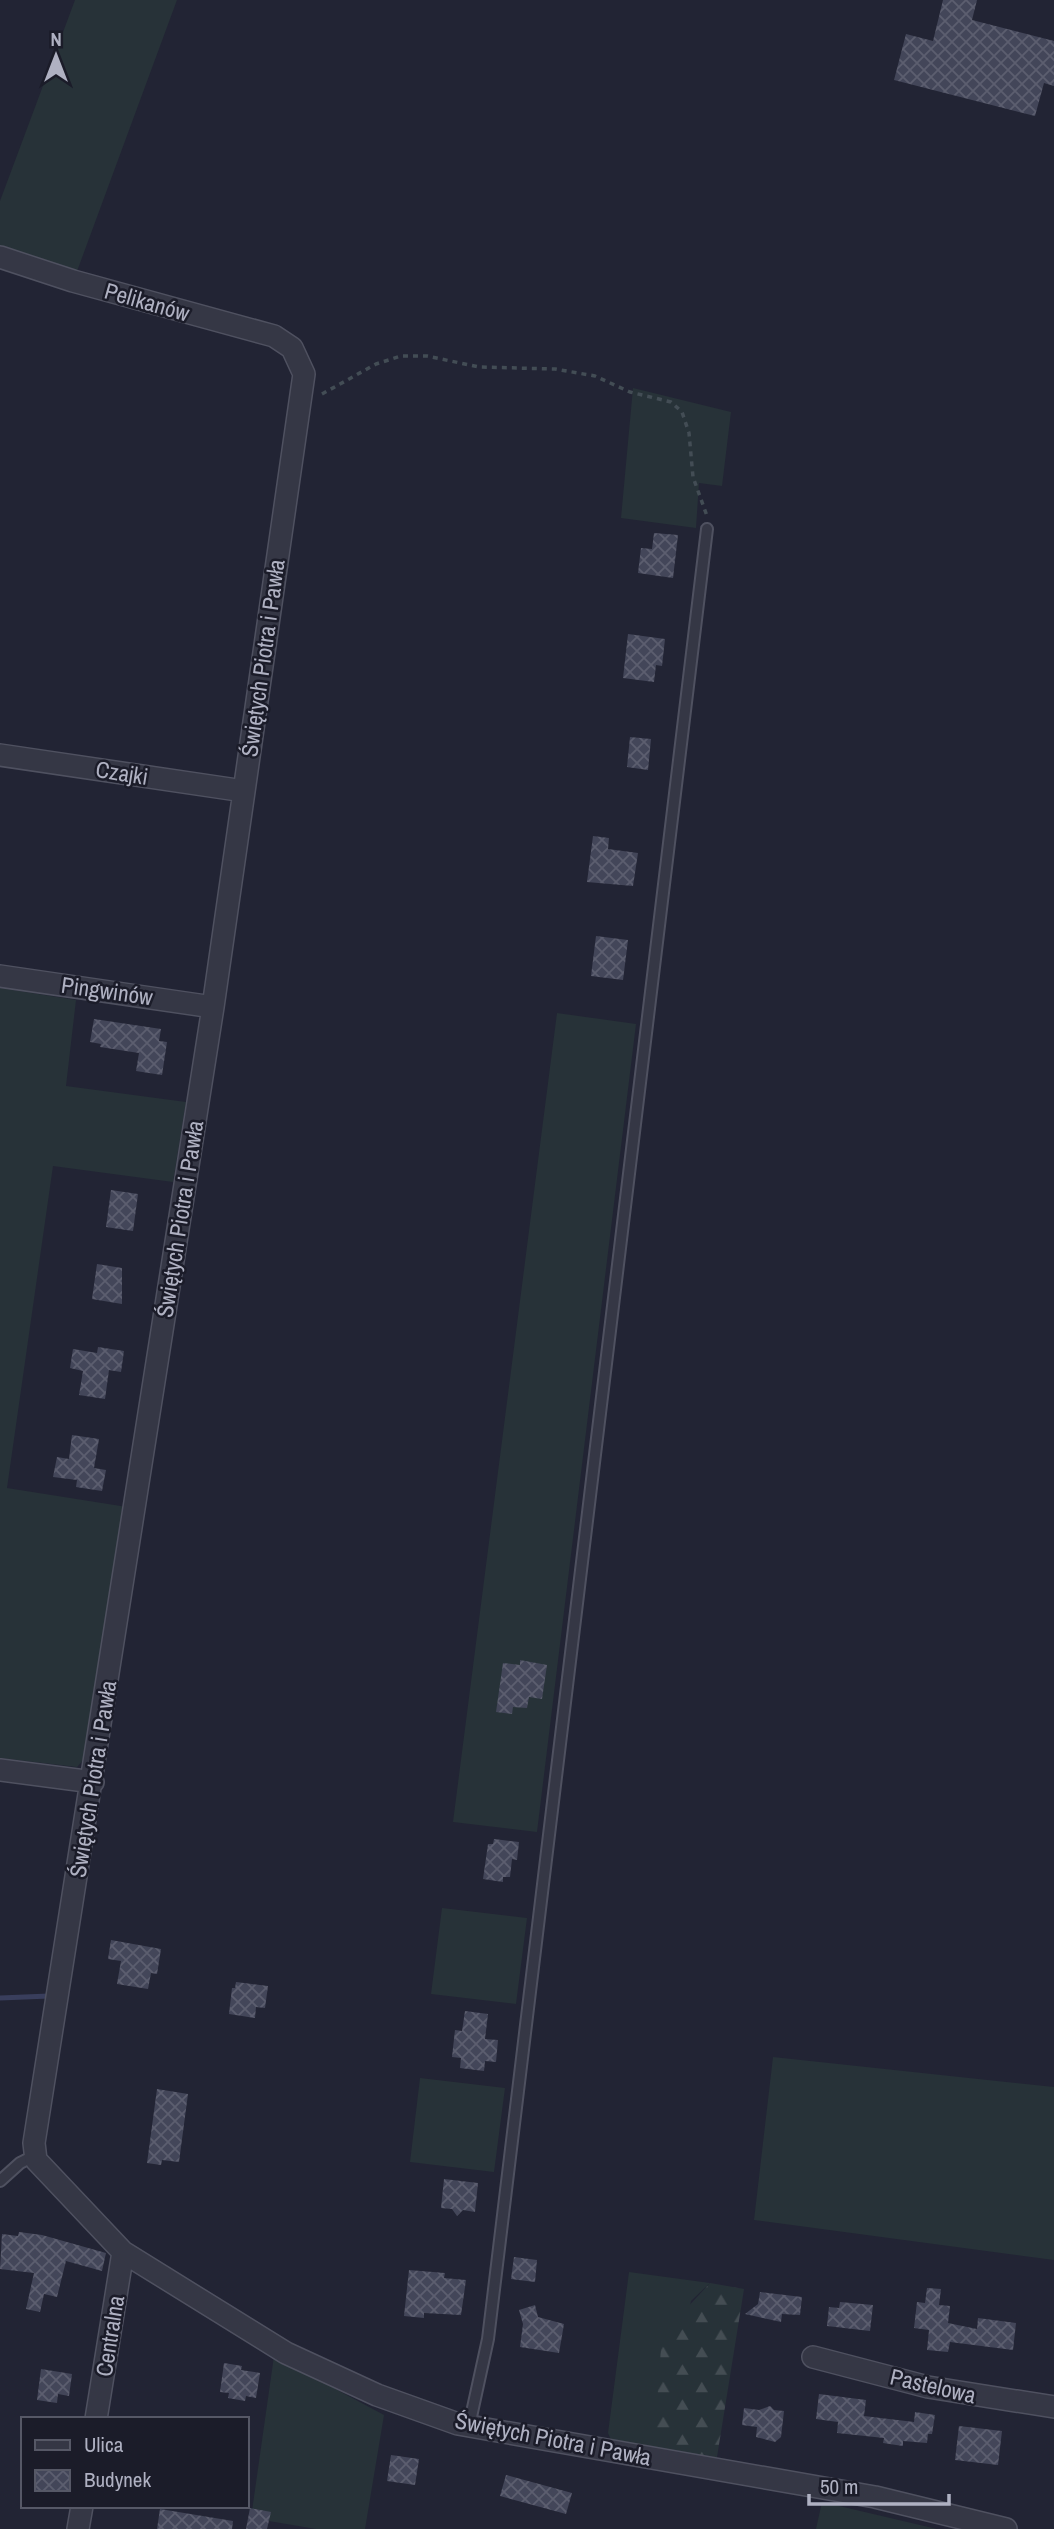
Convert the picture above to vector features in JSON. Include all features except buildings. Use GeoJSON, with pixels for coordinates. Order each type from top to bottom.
{"type":"FeatureCollection","features":[{"type":"Feature","properties":{"kind":"street","name":"Pelikanów"},"geometry":{"type":"LineString","coordinates":[[0,257],[73,281],[274,336],[292,348]]}},
{"type":"Feature","properties":{"kind":"street","name":"Świętych Piotra i Pawła"},"geometry":{"type":"LineString","coordinates":[[292,348],[304,373],[302,396],[213,1007],[34,2156],[40,2166],[123,2252],[286,2353],[377,2395],[469,2426],[875,2497],[1006,2529]]}},
{"type":"Feature","properties":{"kind":"street","name":"Czajki"},"geometry":{"type":"LineString","coordinates":[[0,755],[244,791]]}},
{"type":"Feature","properties":{"kind":"street","name":"Pingwinów"},"geometry":{"type":"LineString","coordinates":[[0,976],[213,1007]]}},
{"type":"Feature","properties":{"kind":"street"},"geometry":{"type":"LineString","coordinates":[[0,1770],[93,1782]]}},
{"type":"Feature","properties":{"kind":"street","name":"Centralna"},"geometry":{"type":"LineString","coordinates":[[96,2417],[123,2252]]}},
{"type":"Feature","properties":{"kind":"street","name":"Pastelowa"},"geometry":{"type":"LineString","coordinates":[[813,2357],[928,2386],[1054,2407]]}},
{"type":"Feature","properties":{"kind":"street"},"geometry":{"type":"LineString","coordinates":[[78,2529],[82,2508]]}},
{"type":"Feature","properties":{"kind":"lane"},"geometry":{"type":"LineString","coordinates":[[469,2426],[489,2325],[707,529]]}},
{"type":"Feature","properties":{"kind":"lane"},"geometry":{"type":"LineString","coordinates":[[0,2181],[20,2163],[34,2156]]}},
{"type":"Feature","properties":{"kind":"path"},"geometry":{"type":"LineString","coordinates":[[302,396],[327,393],[376,364],[401,356],[427,356],[479,367],[555,369],[595,376],[630,392],[662,399],[682,412],[689,433],[693,477],[706,509],[707,529]]}},
{"type":"Feature","properties":{"kind":"green space"},"geometry":{"type":"Polygon","coordinates":[[[75,0],[177,0],[76,274],[0,249],[0,201],[75,0]]]}},
{"type":"Feature","properties":{"kind":"green space"},"geometry":{"type":"Polygon","coordinates":[[[633,388],[731,412],[722,486],[699,483],[696,528],[621,518],[633,388]]]}},
{"type":"Feature","properties":{"kind":"green space"},"geometry":{"type":"Polygon","coordinates":[[[0,988],[76,1000],[66,1086],[186,1102],[173,1182],[53,1166],[7,1488],[127,1507],[89,1754],[77,1767],[0,1758],[0,988]]]}},
{"type":"Feature","properties":{"kind":"green space"},"geometry":{"type":"Polygon","coordinates":[[[557,1013],[636,1024],[537,1832],[453,1822],[557,1013]]]}},
{"type":"Feature","properties":{"kind":"green space"},"geometry":{"type":"Polygon","coordinates":[[[442,1908],[527,1918],[516,2004],[431,1994],[442,1908]]]}},
{"type":"Feature","properties":{"kind":"green space"},"geometry":{"type":"Polygon","coordinates":[[[773,2057],[1054,2087],[1054,2260],[754,2220],[773,2057]]]}},
{"type":"Feature","properties":{"kind":"green space"},"geometry":{"type":"Polygon","coordinates":[[[420,2078],[505,2088],[494,2172],[410,2162],[420,2078]]]}},
{"type":"Feature","properties":{"kind":"green space"},"geometry":{"type":"Polygon","coordinates":[[[629,2272],[710,2283],[691,2301],[662,2452],[612,2442],[608,2433],[629,2272]]]}},
{"type":"Feature","properties":{"kind":"green space"},"geometry":{"type":"Polygon","coordinates":[[[710,2283],[744,2289],[716,2463],[662,2452],[655,2429],[662,2335],[710,2283]]]}},
{"type":"Feature","properties":{"kind":"green space"},"geometry":{"type":"Polygon","coordinates":[[[274,2356],[384,2415],[365,2529],[316,2529],[251,2518],[274,2356]]]}},
{"type":"Feature","properties":{"kind":"green space"},"geometry":{"type":"Polygon","coordinates":[[[822,2502],[937,2529],[816,2529],[822,2502]]]}},
{"type":"Feature","properties":{"kind":"waterway"},"geometry":{"type":"LineString","coordinates":[[0,1998],[49,1996]]}}]}
